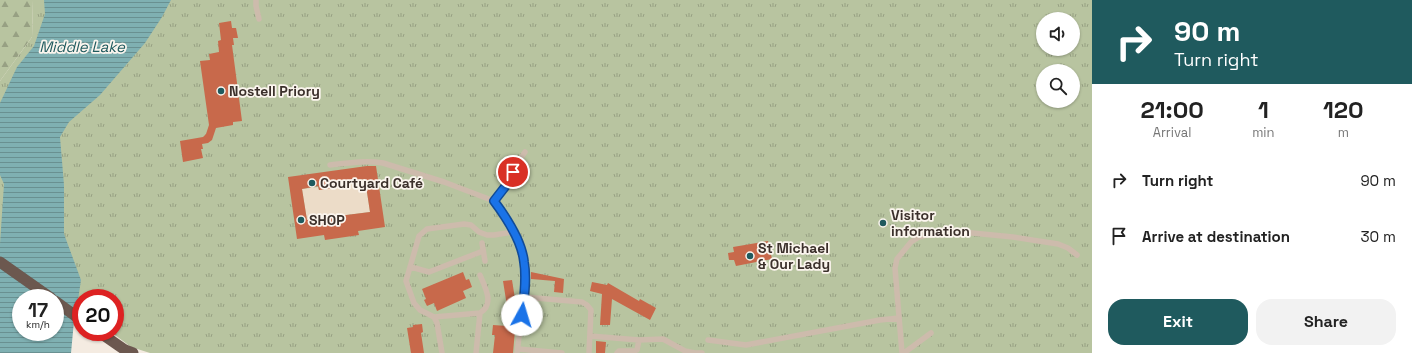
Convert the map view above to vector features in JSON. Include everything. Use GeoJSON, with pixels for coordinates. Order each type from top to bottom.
{"type":"FeatureCollection","features":[{"type":"Feature","properties":{"kind":"highway"},"geometry":{"type":"LineString","coordinates":[[0,262],[38,289]]}},
{"type":"Feature","properties":{"kind":"highway"},"geometry":{"type":"LineString","coordinates":[[112,341],[125,350],[133,353]]}},
{"type":"Feature","properties":{"kind":"lane"},"geometry":{"type":"LineString","coordinates":[[256,0],[259,19]]}},
{"type":"Feature","properties":{"kind":"lane"},"geometry":{"type":"LineString","coordinates":[[494,201],[508,183],[518,162],[525,152]]}},
{"type":"Feature","properties":{"kind":"lane"},"geometry":{"type":"LineString","coordinates":[[330,165],[354,162],[373,162],[383,164],[444,182],[494,201],[504,215],[517,239],[524,261],[524,297],[518,351],[562,353]]}},
{"type":"Feature","properties":{"kind":"lane"},"geometry":{"type":"LineString","coordinates":[[480,275],[489,303],[485,310],[480,313],[434,317],[420,310],[414,303],[406,281],[419,236],[427,229],[468,224],[479,232],[488,235],[513,232]]}},
{"type":"Feature","properties":{"kind":"lane"},"geometry":{"type":"LineString","coordinates":[[931,333],[903,353],[895,268],[897,259],[911,242],[923,235],[952,231],[1014,237],[1058,244],[1068,248],[1077,255]]}},
{"type":"Feature","properties":{"kind":"lane"},"geometry":{"type":"LineString","coordinates":[[482,243],[485,260]]}},
{"type":"Feature","properties":{"kind":"lane"},"geometry":{"type":"LineString","coordinates":[[411,267],[429,272],[483,251]]}},
{"type":"Feature","properties":{"kind":"lane"},"geometry":{"type":"LineString","coordinates":[[524,297],[587,304],[591,310],[589,353]]}},
{"type":"Feature","properties":{"kind":"lane"},"geometry":{"type":"LineString","coordinates":[[476,353],[480,313]]}},
{"type":"Feature","properties":{"kind":"lane"},"geometry":{"type":"LineString","coordinates":[[434,317],[437,323],[442,353]]}},
{"type":"Feature","properties":{"kind":"lane"},"geometry":{"type":"LineString","coordinates":[[708,340],[746,345],[880,320],[899,318]]}},
{"type":"Feature","properties":{"kind":"lane"},"geometry":{"type":"LineString","coordinates":[[590,336],[639,340],[663,339],[685,351],[702,353]]}},
{"type":"Feature","properties":{"kind":"lane"},"geometry":{"type":"LineString","coordinates":[[617,353],[620,350],[634,352],[637,350],[639,340]]}},
{"type":"Feature","properties":{"kind":"green space"},"geometry":{"type":"Polygon","coordinates":[[[0,0],[33,0],[32,37],[0,81],[0,0]]]}},
{"type":"Feature","properties":{"kind":"green space"},"geometry":{"type":"Polygon","coordinates":[[[33,0],[1092,0],[1092,353],[150,353],[131,347],[123,341],[124,289],[72,289],[72,303],[64,297],[64,289],[53,289],[0,249],[0,81],[32,37],[33,0]]]}},
{"type":"Feature","properties":{"kind":"shaded area"},"geometry":{"type":"Polygon","coordinates":[[[365,179],[370,212],[307,220],[302,189],[318,187],[319,190],[346,186],[345,182],[365,179]]]}},
{"type":"Feature","properties":{"kind":"water","name":"Middle Lake"},"geometry":{"type":"Polygon","coordinates":[[[44,0],[171,0],[145,43],[100,95],[69,122],[60,137],[64,185],[64,234],[81,280],[80,289],[72,289],[71,353],[0,353],[0,244],[4,184],[0,175],[0,103],[17,67],[34,46],[45,14],[44,0]]]}},
{"type":"Feature","properties":{"kind":"building","name":"Nostell Priory"},"geometry":{"type":"Polygon","coordinates":[[[231,21],[232,28],[236,28],[238,38],[233,38],[234,45],[232,45],[242,121],[233,122],[233,125],[216,128],[212,140],[208,143],[202,144],[203,149],[201,149],[203,158],[183,162],[180,141],[203,137],[206,134],[209,125],[200,61],[210,60],[209,54],[219,52],[218,41],[221,40],[219,23],[231,21]]]}},
{"type":"Feature","properties":{"kind":"building"},"geometry":{"type":"Polygon","coordinates":[[[376,166],[385,227],[358,231],[359,235],[325,240],[324,235],[297,239],[288,177],[376,166]],[[365,179],[345,182],[346,186],[319,190],[318,186],[302,189],[307,220],[370,212],[365,179]]]}},
{"type":"Feature","properties":{"kind":"building","name":"St Michael & Our Lady"},"geometry":{"type":"Polygon","coordinates":[[[768,241],[772,259],[736,266],[734,260],[729,260],[728,253],[734,252],[733,247],[768,241]]]}},
{"type":"Feature","properties":{"kind":"building"},"geometry":{"type":"Polygon","coordinates":[[[463,272],[466,280],[469,279],[472,287],[463,291],[466,298],[437,311],[434,303],[427,306],[422,289],[463,272]]]}},
{"type":"Feature","properties":{"kind":"building"},"geometry":{"type":"Polygon","coordinates":[[[531,272],[564,279],[563,293],[554,292],[555,281],[531,279],[531,272]]]}},
{"type":"Feature","properties":{"kind":"building"},"geometry":{"type":"Polygon","coordinates":[[[512,280],[516,305],[507,306],[503,281],[512,280]]]}},
{"type":"Feature","properties":{"kind":"building"},"geometry":{"type":"Polygon","coordinates":[[[592,282],[607,285],[608,283],[639,301],[640,299],[656,308],[650,320],[612,299],[610,325],[600,325],[602,294],[590,291],[592,282]]]}},
{"type":"Feature","properties":{"kind":"building"},"geometry":{"type":"Polygon","coordinates":[[[507,319],[516,319],[513,353],[493,353],[495,335],[492,335],[493,325],[507,326],[507,319]]]}},
{"type":"Feature","properties":{"kind":"building"},"geometry":{"type":"Polygon","coordinates":[[[422,324],[423,332],[421,333],[424,353],[411,353],[407,328],[413,327],[413,325],[422,324]]]}},
{"type":"Feature","properties":{"kind":"building"},"geometry":{"type":"Polygon","coordinates":[[[596,341],[606,342],[605,353],[596,353],[596,341]]]}},
{"type":"Feature","properties":{"kind":"place","name":"Nostell Priory"},"geometry":{"type":"Point","coordinates":[221,91]}},
{"type":"Feature","properties":{"kind":"place","name":"Courtyard Café"},"geometry":{"type":"Point","coordinates":[312,183]}},
{"type":"Feature","properties":{"kind":"place","name":"SHOP"},"geometry":{"type":"Point","coordinates":[301,220]}},
{"type":"Feature","properties":{"kind":"place","name":"Visitor information"},"geometry":{"type":"Point","coordinates":[883,223]}},
{"type":"Feature","properties":{"kind":"place","name":"St Michael & Our Lady"},"geometry":{"type":"Point","coordinates":[750,256]}},
{"type":"Feature","properties":{"kind":"route"},"geometry":{"type":"LineString","coordinates":[[513,172],[508,183],[494,201],[504,215],[521,248],[525,271],[522,315]]}}]}
